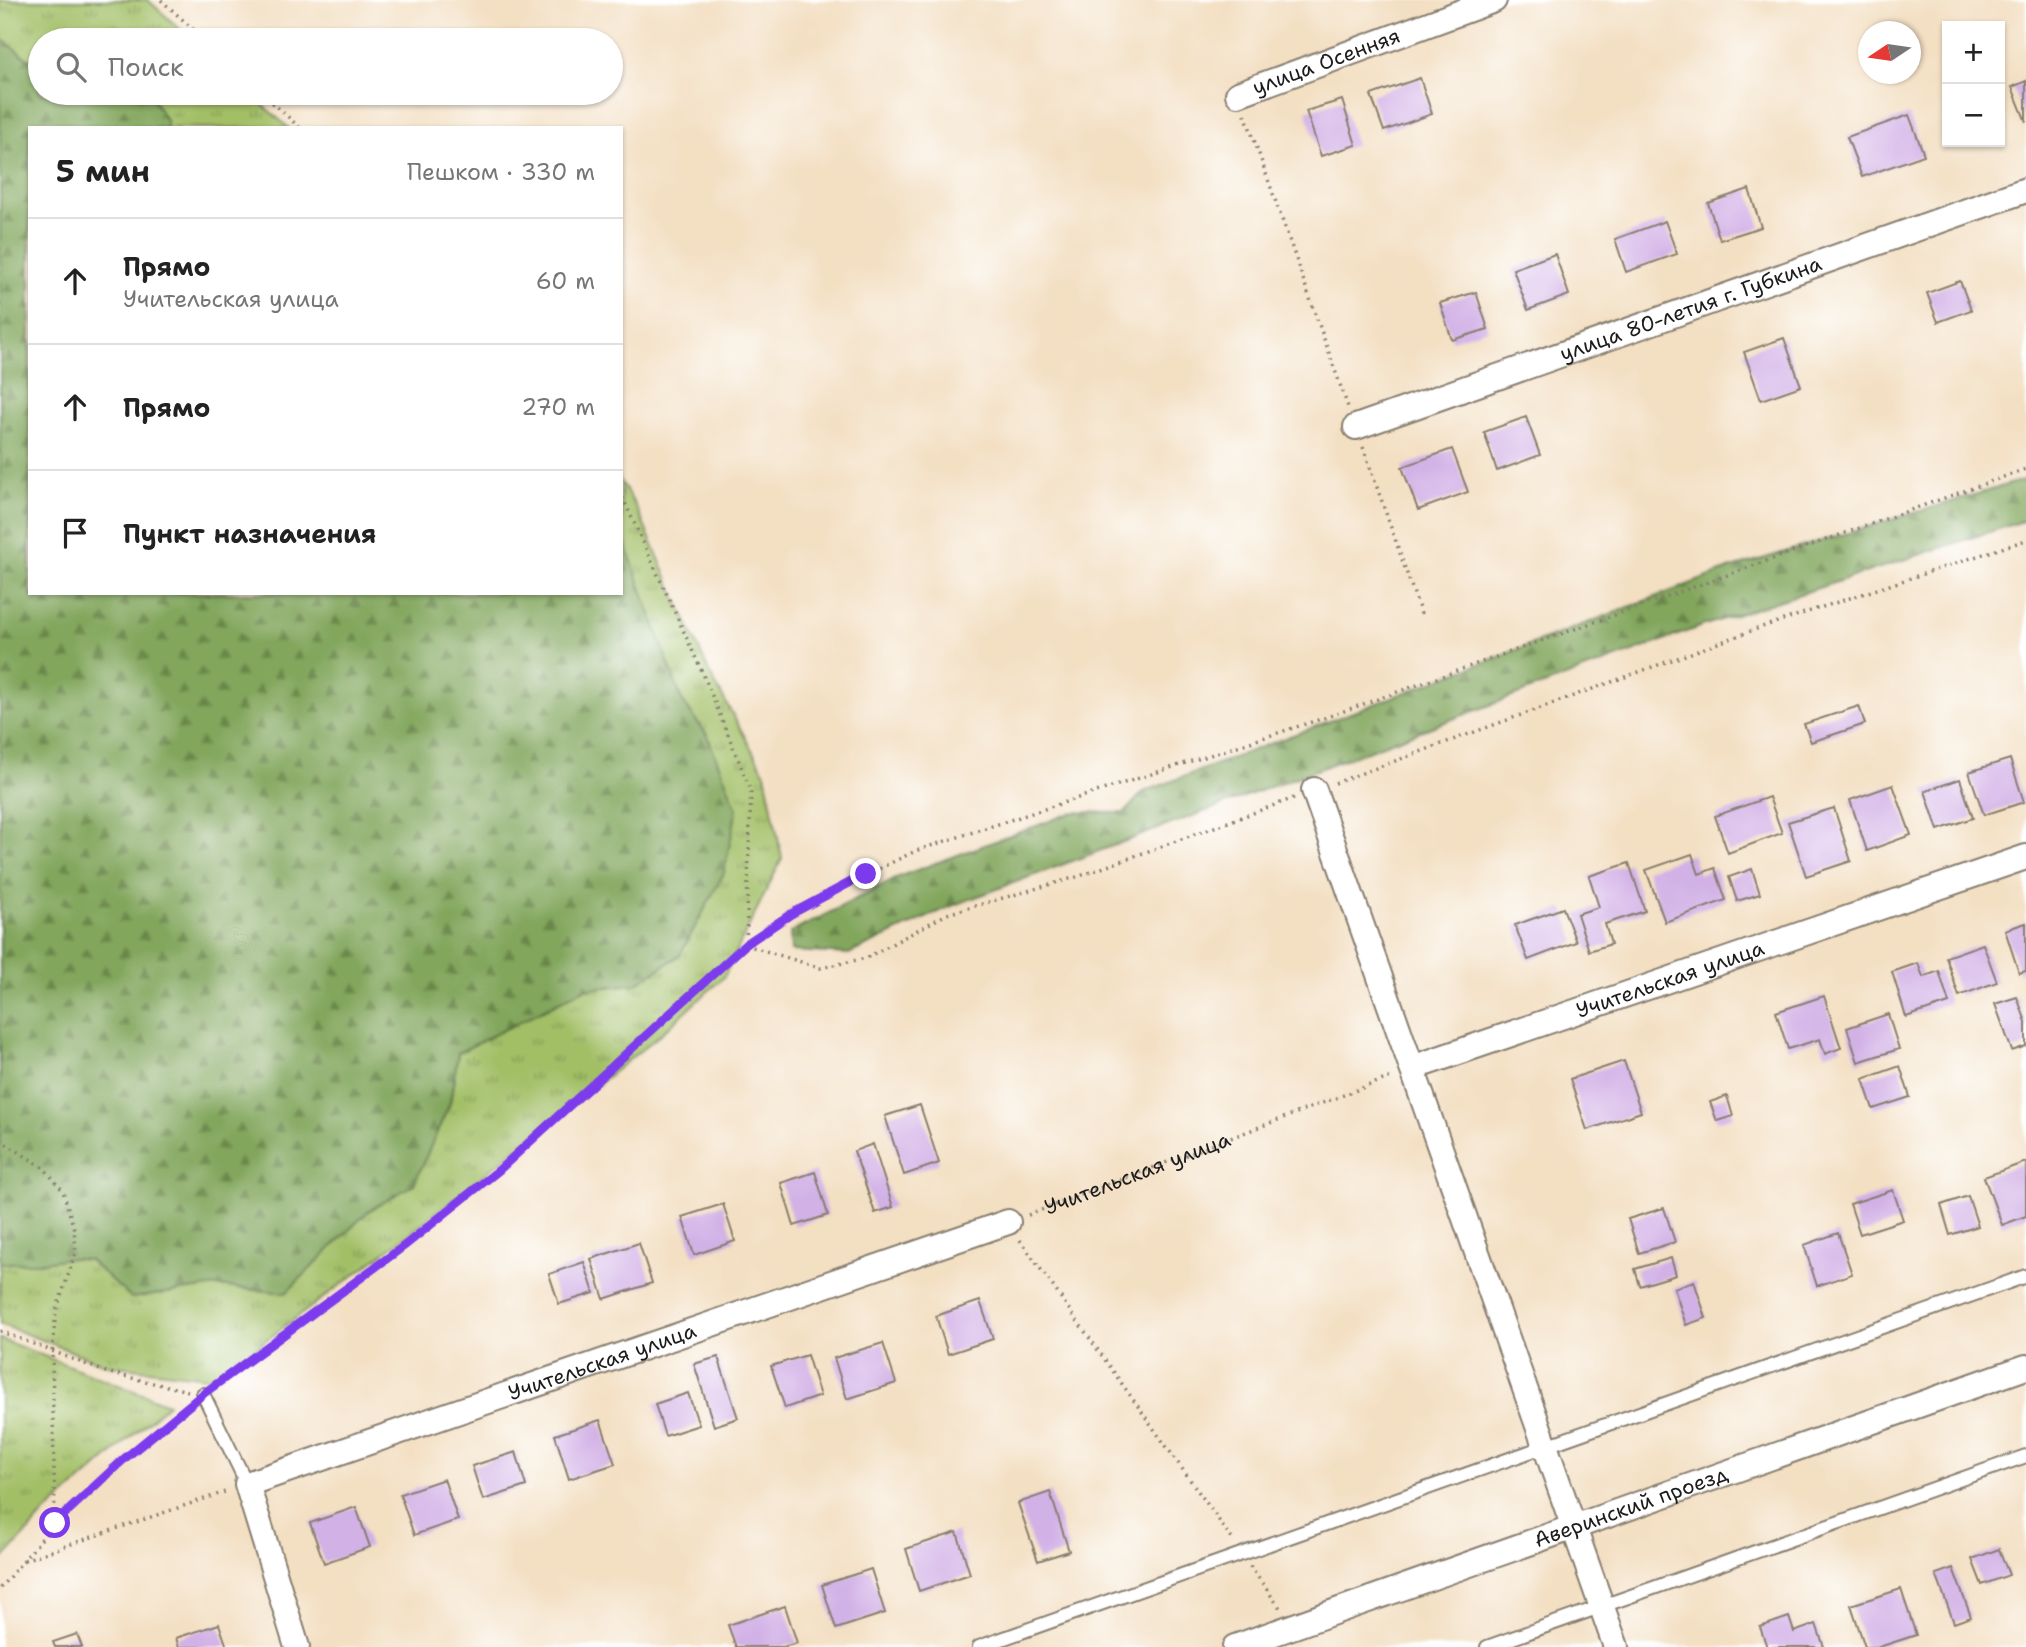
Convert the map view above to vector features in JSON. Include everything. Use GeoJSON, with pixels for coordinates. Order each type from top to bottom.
{"type":"FeatureCollection","features":[{"type":"Feature","properties":{"kind":"street","name":"улица Осенняя"},"geometry":{"type":"LineString","coordinates":[[1238,94],[1494,0]]}},
{"type":"Feature","properties":{"kind":"street","name":"улица 80-летия г. Губкина"},"geometry":{"type":"LineString","coordinates":[[1356,427],[2026,190]]}},
{"type":"Feature","properties":{"kind":"street"},"geometry":{"type":"LineString","coordinates":[[1314,790],[1616,1647]]}},
{"type":"Feature","properties":{"kind":"street","name":"Учительская улица"},"geometry":{"type":"LineString","coordinates":[[1412,1069],[2026,857]]}},
{"type":"Feature","properties":{"kind":"street","name":"Учительская улица"},"geometry":{"type":"LineString","coordinates":[[247,1484],[1008,1222]]}},
{"type":"Feature","properties":{"kind":"street","name":"Аверинский проезд"},"geometry":{"type":"LineString","coordinates":[[1235,1647],[2026,1367]]}},
{"type":"Feature","properties":{"kind":"street"},"geometry":{"type":"LineString","coordinates":[[247,1484],[297,1647]]}},
{"type":"Feature","properties":{"kind":"lane"},"geometry":{"type":"LineString","coordinates":[[979,1647],[2026,1276]]}},
{"type":"Feature","properties":{"kind":"lane"},"geometry":{"type":"LineString","coordinates":[[203,1394],[247,1484]]}},
{"type":"Feature","properties":{"kind":"lane"},"geometry":{"type":"LineString","coordinates":[[1487,1647],[2026,1456]]}},
{"type":"Feature","properties":{"kind":"path"},"geometry":{"type":"LineString","coordinates":[[161,0],[192,28]]}},
{"type":"Feature","properties":{"kind":"path"},"geometry":{"type":"LineString","coordinates":[[1238,94],[1422,617]]}},
{"type":"Feature","properties":{"kind":"path"},"geometry":{"type":"LineString","coordinates":[[275,105],[298,126]]}},
{"type":"Feature","properties":{"kind":"path"},"geometry":{"type":"LineString","coordinates":[[0,1588],[55,1523],[124,1459],[203,1394],[404,1246],[499,1170],[746,944],[791,914],[918,850],[1328,718],[2026,469]]}},
{"type":"Feature","properties":{"kind":"path"},"geometry":{"type":"LineString","coordinates":[[623,498],[704,676],[751,791],[746,944]]}},
{"type":"Feature","properties":{"kind":"path"},"geometry":{"type":"LineString","coordinates":[[746,944],[821,968],[866,958],[947,914],[1080,876],[1762,627],[2026,540]]}},
{"type":"Feature","properties":{"kind":"path","name":"Учительская улица"},"geometry":{"type":"LineString","coordinates":[[1008,1222],[1412,1069]]}},
{"type":"Feature","properties":{"kind":"path"},"geometry":{"type":"LineString","coordinates":[[0,1140],[44,1168],[63,1191],[74,1229],[76,1252],[56,1311],[52,1351],[55,1523]]}},
{"type":"Feature","properties":{"kind":"path"},"geometry":{"type":"LineString","coordinates":[[1008,1222],[1293,1627]]}},
{"type":"Feature","properties":{"kind":"path"},"geometry":{"type":"LineString","coordinates":[[0,1331],[106,1372],[203,1394]]}},
{"type":"Feature","properties":{"kind":"path"},"geometry":{"type":"LineString","coordinates":[[23,1560],[247,1484]]}},
{"type":"Feature","properties":{"kind":"green space"},"geometry":{"type":"Polygon","coordinates":[[[0,0],[148,0],[179,28],[28,28],[28,59],[0,38],[0,0]]]}},
{"type":"Feature","properties":{"kind":"green space"},"geometry":{"type":"Polygon","coordinates":[[[0,38],[28,59],[28,105],[157,105],[167,126],[28,126],[28,595],[623,595],[623,538],[682,701],[707,735],[737,809],[724,873],[680,955],[636,984],[584,989],[458,1053],[450,1103],[414,1184],[367,1212],[286,1293],[217,1286],[131,1298],[89,1260],[67,1258],[38,1263],[0,1263],[0,38]]]}},
{"type":"Feature","properties":{"kind":"green space"},"geometry":{"type":"Polygon","coordinates":[[[157,105],[263,105],[287,126],[167,126],[157,105]]]}},
{"type":"Feature","properties":{"kind":"green space"},"geometry":{"type":"Polygon","coordinates":[[[2026,479],[2026,520],[1702,626],[949,907],[849,954],[791,951],[790,933],[898,877],[1074,812],[1124,813],[1143,792],[1729,569],[2026,479]]]}},
{"type":"Feature","properties":{"kind":"green space"},"geometry":{"type":"Polygon","coordinates":[[[623,485],[636,507],[710,674],[765,773],[782,858],[724,977],[655,1039],[408,1235],[215,1378],[107,1365],[0,1324],[0,1263],[38,1263],[67,1258],[90,1260],[132,1298],[217,1286],[286,1293],[367,1212],[414,1183],[450,1103],[458,1053],[584,989],[636,984],[707,735],[682,701],[623,538],[623,485]]]}},
{"type":"Feature","properties":{"kind":"green space"},"geometry":{"type":"Polygon","coordinates":[[[0,1339],[168,1404],[45,1513],[0,1563],[0,1339]]]}},
{"type":"Feature","properties":{"kind":"building"},"geometry":{"type":"Polygon","coordinates":[[[1420,78],[1432,114],[1384,131],[1371,95],[1420,78]]]}},
{"type":"Feature","properties":{"kind":"building"},"geometry":{"type":"Polygon","coordinates":[[[2026,81],[2026,122],[2012,87],[2026,81]]]}},
{"type":"Feature","properties":{"kind":"building"},"geometry":{"type":"Polygon","coordinates":[[[1342,100],[1356,145],[1321,156],[1306,111],[1342,100]]]}},
{"type":"Feature","properties":{"kind":"building"},"geometry":{"type":"Polygon","coordinates":[[[1909,115],[1924,155],[1862,177],[1847,137],[1909,115]]]}},
{"type":"Feature","properties":{"kind":"building"},"geometry":{"type":"Polygon","coordinates":[[[1749,189],[1761,227],[1720,240],[1708,203],[1749,189]]]}},
{"type":"Feature","properties":{"kind":"building"},"geometry":{"type":"Polygon","coordinates":[[[1665,221],[1677,254],[1626,272],[1615,239],[1665,221]]]}},
{"type":"Feature","properties":{"kind":"building"},"geometry":{"type":"Polygon","coordinates":[[[1555,254],[1569,295],[1528,310],[1513,269],[1555,254]]]}},
{"type":"Feature","properties":{"kind":"building"},"geometry":{"type":"Polygon","coordinates":[[[1960,281],[1971,310],[1938,322],[1927,293],[1960,281]]]}},
{"type":"Feature","properties":{"kind":"building"},"geometry":{"type":"Polygon","coordinates":[[[1476,292],[1488,329],[1452,340],[1440,303],[1476,292]]]}},
{"type":"Feature","properties":{"kind":"building"},"geometry":{"type":"Polygon","coordinates":[[[1784,338],[1801,386],[1761,400],[1744,352],[1784,338]]]}},
{"type":"Feature","properties":{"kind":"building"},"geometry":{"type":"Polygon","coordinates":[[[1526,417],[1540,455],[1497,471],[1484,432],[1526,417]]]}},
{"type":"Feature","properties":{"kind":"building"},"geometry":{"type":"Polygon","coordinates":[[[1452,449],[1468,492],[1418,510],[1402,467],[1452,449]]]}},
{"type":"Feature","properties":{"kind":"building"},"geometry":{"type":"Polygon","coordinates":[[[1859,706],[1865,724],[1811,742],[1804,724],[1859,706]]]}},
{"type":"Feature","properties":{"kind":"building"},"geometry":{"type":"Polygon","coordinates":[[[2010,759],[2024,802],[1984,815],[1969,772],[2010,759]]]}},
{"type":"Feature","properties":{"kind":"building"},"geometry":{"type":"Polygon","coordinates":[[[1960,779],[1973,818],[1938,830],[1925,791],[1960,779]]]}},
{"type":"Feature","properties":{"kind":"building"},"geometry":{"type":"Polygon","coordinates":[[[1893,785],[1911,835],[1867,851],[1850,800],[1893,785]]]}},
{"type":"Feature","properties":{"kind":"building"},"geometry":{"type":"Polygon","coordinates":[[[1769,797],[1782,833],[1728,853],[1715,816],[1769,797]]]}},
{"type":"Feature","properties":{"kind":"building"},"geometry":{"type":"Polygon","coordinates":[[[1834,808],[1851,861],[1806,876],[1788,822],[1834,808]]]}},
{"type":"Feature","properties":{"kind":"building"},"geometry":{"type":"Polygon","coordinates":[[[1692,854],[1699,874],[1715,868],[1726,900],[1665,922],[1646,870],[1692,854]]]}},
{"type":"Feature","properties":{"kind":"building"},"geometry":{"type":"Polygon","coordinates":[[[1629,863],[1645,911],[1605,924],[1611,944],[1589,951],[1577,914],[1599,907],[1589,876],[1629,863]]]}},
{"type":"Feature","properties":{"kind":"building"},"geometry":{"type":"Polygon","coordinates":[[[1752,869],[1760,894],[1737,901],[1729,877],[1752,869]]]}},
{"type":"Feature","properties":{"kind":"building"},"geometry":{"type":"Polygon","coordinates":[[[1563,908],[1576,942],[1528,960],[1515,925],[1563,908]]]}},
{"type":"Feature","properties":{"kind":"building"},"geometry":{"type":"Polygon","coordinates":[[[2026,923],[2026,971],[2019,973],[2005,930],[2026,923]]]}},
{"type":"Feature","properties":{"kind":"building"},"geometry":{"type":"Polygon","coordinates":[[[1983,944],[1997,982],[1959,996],[1946,957],[1983,944]]]}},
{"type":"Feature","properties":{"kind":"building"},"geometry":{"type":"Polygon","coordinates":[[[1918,963],[1923,977],[1939,971],[1949,1003],[1906,1017],[1892,972],[1918,963]]]}},
{"type":"Feature","properties":{"kind":"building"},"geometry":{"type":"Polygon","coordinates":[[[1824,996],[1841,1048],[1825,1054],[1820,1039],[1788,1049],[1776,1012],[1824,996]]]}},
{"type":"Feature","properties":{"kind":"building"},"geometry":{"type":"Polygon","coordinates":[[[2017,997],[2026,1022],[2026,1046],[2012,1051],[1995,1004],[2017,997]]]}},
{"type":"Feature","properties":{"kind":"building"},"geometry":{"type":"Polygon","coordinates":[[[1888,1014],[1899,1049],[1858,1062],[1847,1028],[1888,1014]]]}},
{"type":"Feature","properties":{"kind":"building"},"geometry":{"type":"Polygon","coordinates":[[[1624,1061],[1641,1112],[1587,1130],[1570,1079],[1624,1061]]]}},
{"type":"Feature","properties":{"kind":"building"},"geometry":{"type":"Polygon","coordinates":[[[1900,1066],[1910,1097],[1873,1109],[1863,1079],[1900,1066]]]}},
{"type":"Feature","properties":{"kind":"building"},"geometry":{"type":"Polygon","coordinates":[[[1727,1096],[1733,1116],[1717,1121],[1710,1102],[1727,1096]]]}},
{"type":"Feature","properties":{"kind":"building"},"geometry":{"type":"Polygon","coordinates":[[[920,1105],[939,1163],[904,1175],[885,1116],[920,1105]]]}},
{"type":"Feature","properties":{"kind":"building"},"geometry":{"type":"Polygon","coordinates":[[[873,1144],[893,1207],[875,1213],[854,1151],[873,1144]]]}},
{"type":"Feature","properties":{"kind":"building"},"geometry":{"type":"Polygon","coordinates":[[[2026,1162],[2026,1216],[2002,1225],[1984,1177],[2026,1162]]]}},
{"type":"Feature","properties":{"kind":"building"},"geometry":{"type":"Polygon","coordinates":[[[815,1172],[828,1215],[794,1226],[781,1183],[815,1172]]]}},
{"type":"Feature","properties":{"kind":"building"},"geometry":{"type":"Polygon","coordinates":[[[1893,1190],[1903,1220],[1860,1234],[1850,1204],[1893,1190]]]}},
{"type":"Feature","properties":{"kind":"building"},"geometry":{"type":"Polygon","coordinates":[[[1968,1196],[1978,1226],[1950,1235],[1941,1205],[1968,1196]]]}},
{"type":"Feature","properties":{"kind":"building"},"geometry":{"type":"Polygon","coordinates":[[[723,1204],[735,1241],[694,1255],[682,1217],[723,1204]]]}},
{"type":"Feature","properties":{"kind":"building"},"geometry":{"type":"Polygon","coordinates":[[[1664,1208],[1675,1242],[1639,1253],[1628,1219],[1664,1208]]]}},
{"type":"Feature","properties":{"kind":"building"},"geometry":{"type":"Polygon","coordinates":[[[1838,1233],[1852,1274],[1817,1286],[1804,1245],[1838,1233]]]}},
{"type":"Feature","properties":{"kind":"building"},"geometry":{"type":"Polygon","coordinates":[[[639,1243],[652,1283],[604,1299],[591,1259],[639,1243]]]}},
{"type":"Feature","properties":{"kind":"building"},"geometry":{"type":"Polygon","coordinates":[[[1671,1258],[1676,1275],[1640,1286],[1635,1269],[1671,1258]]]}},
{"type":"Feature","properties":{"kind":"building"},"geometry":{"type":"Polygon","coordinates":[[[584,1262],[594,1293],[559,1304],[549,1274],[584,1262]]]}},
{"type":"Feature","properties":{"kind":"building"},"geometry":{"type":"Polygon","coordinates":[[[1694,1281],[1706,1318],[1686,1325],[1674,1288],[1694,1281]]]}},
{"type":"Feature","properties":{"kind":"building"},"geometry":{"type":"Polygon","coordinates":[[[980,1301],[993,1339],[948,1354],[936,1316],[980,1301]]]}},
{"type":"Feature","properties":{"kind":"building"},"geometry":{"type":"Polygon","coordinates":[[[883,1343],[896,1383],[847,1399],[834,1358],[883,1343]]]}},
{"type":"Feature","properties":{"kind":"building"},"geometry":{"type":"Polygon","coordinates":[[[807,1355],[820,1396],[785,1408],[771,1366],[807,1355]]]}},
{"type":"Feature","properties":{"kind":"building"},"geometry":{"type":"Polygon","coordinates":[[[718,1357],[738,1418],[714,1426],[694,1364],[718,1357]]]}},
{"type":"Feature","properties":{"kind":"building"},"geometry":{"type":"Polygon","coordinates":[[[688,1393],[699,1425],[665,1436],[655,1404],[688,1393]]]}},
{"type":"Feature","properties":{"kind":"building"},"geometry":{"type":"Polygon","coordinates":[[[600,1420],[615,1464],[569,1479],[555,1435],[600,1420]]]}},
{"type":"Feature","properties":{"kind":"building"},"geometry":{"type":"Polygon","coordinates":[[[516,1452],[526,1486],[483,1500],[472,1466],[516,1452]]]}},
{"type":"Feature","properties":{"kind":"building"},"geometry":{"type":"Polygon","coordinates":[[[444,1479],[458,1520],[414,1535],[400,1494],[444,1479]]]}},
{"type":"Feature","properties":{"kind":"building"},"geometry":{"type":"Polygon","coordinates":[[[1050,1492],[1069,1551],[1038,1561],[1018,1503],[1050,1492]]]}},
{"type":"Feature","properties":{"kind":"building"},"geometry":{"type":"Polygon","coordinates":[[[356,1507],[370,1547],[324,1563],[310,1523],[356,1507]]]}},
{"type":"Feature","properties":{"kind":"building"},"geometry":{"type":"Polygon","coordinates":[[[957,1532],[970,1574],[919,1591],[906,1549],[957,1532]]]}},
{"type":"Feature","properties":{"kind":"building"},"geometry":{"type":"Polygon","coordinates":[[[1999,1549],[2009,1575],[1982,1585],[1972,1559],[1999,1549]]]}},
{"type":"Feature","properties":{"kind":"building"},"geometry":{"type":"Polygon","coordinates":[[[1953,1568],[1971,1617],[1954,1623],[1936,1574],[1953,1568]]]}},
{"type":"Feature","properties":{"kind":"building"},"geometry":{"type":"Polygon","coordinates":[[[871,1569],[885,1613],[836,1629],[822,1585],[871,1569]]]}},
{"type":"Feature","properties":{"kind":"building"},"geometry":{"type":"Polygon","coordinates":[[[1901,1589],[1916,1635],[1879,1647],[1865,1647],[1851,1605],[1901,1589]]]}},
{"type":"Feature","properties":{"kind":"building"},"geometry":{"type":"Polygon","coordinates":[[[785,1606],[797,1643],[783,1647],[736,1647],[728,1625],[785,1606]]]}},
{"type":"Feature","properties":{"kind":"building"},"geometry":{"type":"Polygon","coordinates":[[[1789,1617],[1794,1632],[1816,1624],[1824,1647],[1767,1647],[1760,1627],[1789,1617]]]}},
{"type":"Feature","properties":{"kind":"building"},"geometry":{"type":"Polygon","coordinates":[[[219,1624],[227,1647],[179,1647],[176,1638],[219,1624]]]}},
{"type":"Feature","properties":{"kind":"building"},"geometry":{"type":"Polygon","coordinates":[[[77,1634],[82,1647],[55,1647],[53,1642],[77,1634]]]}},
{"type":"Feature","properties":{"kind":"route"},"geometry":{"type":"LineString","coordinates":[[55,1523],[124,1459],[203,1394],[404,1246],[499,1170],[746,944],[791,914],[866,874]]}}]}
